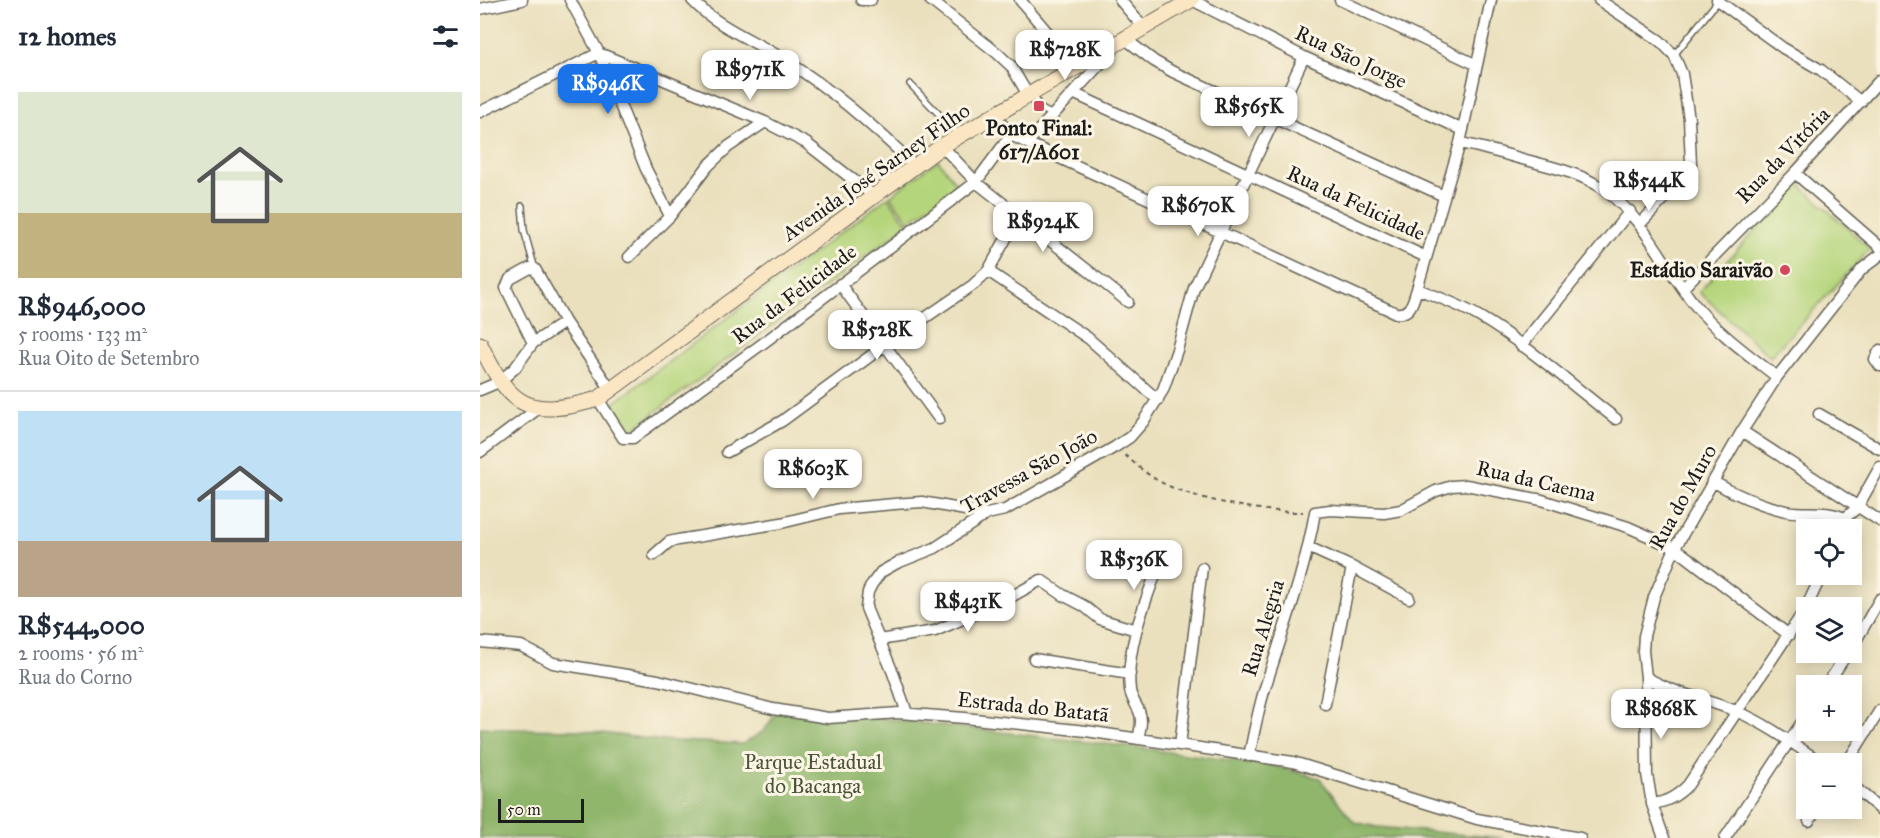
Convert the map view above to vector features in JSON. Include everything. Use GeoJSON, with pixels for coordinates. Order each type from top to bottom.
{"type":"FeatureCollection","features":[{"type":"Feature","properties":{"kind":"main road","name":"Avenida José Sarney Filho"},"geometry":{"type":"LineString","coordinates":[[598,399],[942,146],[1032,93],[1068,84],[1076,66],[1192,0]]}},
{"type":"Feature","properties":{"kind":"main road"},"geometry":{"type":"LineString","coordinates":[[480,344],[500,382],[514,396],[539,408],[562,408],[598,399]]}},
{"type":"Feature","properties":{"kind":"street"},"geometry":{"type":"LineString","coordinates":[[480,9],[522,0]]}},
{"type":"Feature","properties":{"kind":"street"},"geometry":{"type":"LineString","coordinates":[[570,0],[599,53],[642,159],[670,216]]}},
{"type":"Feature","properties":{"kind":"street"},"geometry":{"type":"LineString","coordinates":[[692,0],[711,17],[788,62],[823,87],[878,131],[915,166]]}},
{"type":"Feature","properties":{"kind":"street"},"geometry":{"type":"LineString","coordinates":[[862,0],[871,0]]}},
{"type":"Feature","properties":{"kind":"street"},"geometry":{"type":"LineString","coordinates":[[930,0],[997,53],[1011,66],[1032,93]]}},
{"type":"Feature","properties":{"kind":"street"},"geometry":{"type":"LineString","coordinates":[[1020,0],[1076,66]]}},
{"type":"Feature","properties":{"kind":"street"},"geometry":{"type":"LineString","coordinates":[[1120,0],[1143,27]]}},
{"type":"Feature","properties":{"kind":"street","name":"Rua São Jorge"},"geometry":{"type":"LineString","coordinates":[[1192,0],[1304,57],[1463,130]]}},
{"type":"Feature","properties":{"kind":"street"},"geometry":{"type":"LineString","coordinates":[[1340,0],[1477,65]]}},
{"type":"Feature","properties":{"kind":"street"},"geometry":{"type":"LineString","coordinates":[[994,115],[1011,135],[1027,143],[1402,314],[1410,308],[1417,289],[1460,143],[1491,0]]}},
{"type":"Feature","properties":{"kind":"street"},"geometry":{"type":"LineString","coordinates":[[1599,0],[1660,40],[1674,55],[1682,74],[1691,164],[1683,179],[1640,224]]}},
{"type":"Feature","properties":{"kind":"street","name":"Rua da Vitória"},"geometry":{"type":"LineString","coordinates":[[1718,1],[1783,48],[1821,70],[1861,102]]}},
{"type":"Feature","properties":{"kind":"street"},"geometry":{"type":"LineString","coordinates":[[1027,143],[1054,114],[1068,84],[1124,38],[1173,72],[1444,196]]}},
{"type":"Feature","properties":{"kind":"street"},"geometry":{"type":"LineString","coordinates":[[480,112],[599,53],[765,122],[806,143],[874,196]]}},
{"type":"Feature","properties":{"kind":"street","name":"Travessa São João"},"geometry":{"type":"LineString","coordinates":[[907,713],[866,608],[868,592],[872,584],[881,572],[908,558],[935,548],[987,514],[1005,510],[1130,437],[1158,400],[1177,350],[1194,288],[1304,57]]}},
{"type":"Feature","properties":{"kind":"street","name":"Rua da Vitória"},"geometry":{"type":"LineString","coordinates":[[1683,288],[1795,173],[1880,80]]}},
{"type":"Feature","properties":{"kind":"street","name":"Rua da Felicidade"},"geometry":{"type":"LineString","coordinates":[[1068,84],[1248,174],[1426,257]]}},
{"type":"Feature","properties":{"kind":"street"},"geometry":{"type":"LineString","coordinates":[[629,257],[670,216],[708,166],[728,147],[765,122]]}},
{"type":"Feature","properties":{"kind":"street","name":"Rua da Felicidade"},"geometry":{"type":"LineString","coordinates":[[598,399],[623,438],[633,438],[976,182],[1011,135]]}},
{"type":"Feature","properties":{"kind":"street"},"geometry":{"type":"LineString","coordinates":[[1460,143],[1587,178],[1604,189],[1640,224],[1694,304],[1720,332],[1777,377]]}},
{"type":"Feature","properties":{"kind":"street"},"geometry":{"type":"LineString","coordinates":[[942,146],[976,182],[1128,302]]}},
{"type":"Feature","properties":{"kind":"street"},"geometry":{"type":"LineString","coordinates":[[1795,173],[1880,246]]}},
{"type":"Feature","properties":{"kind":"street"},"geometry":{"type":"LineString","coordinates":[[1521,346],[1630,212]]}},
{"type":"Feature","properties":{"kind":"street"},"geometry":{"type":"LineString","coordinates":[[727,452],[782,421],[884,346],[973,285],[988,271],[1019,215]]}},
{"type":"Feature","properties":{"kind":"street","name":"Rua do Muro"},"geometry":{"type":"LineString","coordinates":[[1664,838],[1652,804],[1647,764],[1646,677],[1643,651],[1644,636],[1654,597],[1675,548],[1742,431],[1777,377],[1862,269],[1880,255]]}},
{"type":"Feature","properties":{"kind":"street"},"geometry":{"type":"LineString","coordinates":[[533,343],[506,288],[510,279],[530,268],[535,268],[565,322],[611,390]]}},
{"type":"Feature","properties":{"kind":"street"},"geometry":{"type":"LineString","coordinates":[[988,271],[1088,338],[1158,400]]}},
{"type":"Feature","properties":{"kind":"street"},"geometry":{"type":"LineString","coordinates":[[840,284],[939,419]]}},
{"type":"Feature","properties":{"kind":"street"},"geometry":{"type":"LineString","coordinates":[[1417,289],[1482,318],[1616,419]]}},
{"type":"Feature","properties":{"kind":"street"},"geometry":{"type":"LineString","coordinates":[[480,390],[500,382],[533,343],[565,322]]}},
{"type":"Feature","properties":{"kind":"street"},"geometry":{"type":"LineString","coordinates":[[1879,352],[1875,362],[1880,366]]}},
{"type":"Feature","properties":{"kind":"street"},"geometry":{"type":"LineString","coordinates":[[480,452],[539,408]]}},
{"type":"Feature","properties":{"kind":"street"},"geometry":{"type":"LineString","coordinates":[[1819,414],[1880,449]]}},
{"type":"Feature","properties":{"kind":"street"},"geometry":{"type":"LineString","coordinates":[[1742,431],[1880,521]]}},
{"type":"Feature","properties":{"kind":"street"},"geometry":{"type":"LineString","coordinates":[[1713,481],[1723,488],[1787,511],[1827,512],[1845,518],[1857,508],[1880,467]]}},
{"type":"Feature","properties":{"kind":"street","name":"Rua da Caema"},"geometry":{"type":"LineString","coordinates":[[1315,512],[1330,510],[1384,513],[1401,510],[1436,491],[1466,485],[1542,500],[1628,527],[1675,548],[1789,635]]}},
{"type":"Feature","properties":{"kind":"street"},"geometry":{"type":"LineString","coordinates":[[654,555],[669,542],[781,523],[839,509],[922,502],[987,514]]}},
{"type":"Feature","properties":{"kind":"street","name":"Rua Alegria"},"geometry":{"type":"LineString","coordinates":[[1249,756],[1264,690],[1279,648],[1308,547],[1315,512]]}},
{"type":"Feature","properties":{"kind":"street"},"geometry":{"type":"LineString","coordinates":[[1308,547],[1352,567],[1409,598]]}},
{"type":"Feature","properties":{"kind":"street"},"geometry":{"type":"LineString","coordinates":[[1138,739],[1140,712],[1130,692],[1130,674],[1136,630],[1160,562]]}},
{"type":"Feature","properties":{"kind":"street"},"geometry":{"type":"LineString","coordinates":[[1325,704],[1352,567]]}},
{"type":"Feature","properties":{"kind":"street"},"geometry":{"type":"LineString","coordinates":[[1180,746],[1202,568]]}},
{"type":"Feature","properties":{"kind":"street"},"geometry":{"type":"LineString","coordinates":[[879,640],[935,631],[1000,603],[1041,580],[1084,606],[1100,619],[1136,630]]}},
{"type":"Feature","properties":{"kind":"street"},"geometry":{"type":"LineString","coordinates":[[1862,630],[1880,599]]}},
{"type":"Feature","properties":{"kind":"street"},"geometry":{"type":"LineString","coordinates":[[1652,804],[1665,802],[1678,795],[1688,785],[1796,624]]}},
{"type":"Feature","properties":{"kind":"street","name":"Estrada do Batatã"},"geometry":{"type":"LineString","coordinates":[[480,642],[520,646],[553,663],[658,680],[773,709],[828,718],[907,713],[1049,727],[1293,762],[1477,819],[1580,838]]}},
{"type":"Feature","properties":{"kind":"street"},"geometry":{"type":"LineString","coordinates":[[1034,659],[1130,674]]}},
{"type":"Feature","properties":{"kind":"street"},"geometry":{"type":"LineString","coordinates":[[1646,677],[1663,687],[1736,711],[1807,753]]}},
{"type":"Feature","properties":{"kind":"street"},"geometry":{"type":"LineString","coordinates":[[1853,753],[1880,710]]}},
{"type":"Feature","properties":{"kind":"street"},"geometry":{"type":"LineString","coordinates":[[1725,838],[1796,731]]}},
{"type":"Feature","properties":{"kind":"street"},"geometry":{"type":"LineString","coordinates":[[1862,793],[1880,809]]}},
{"type":"Feature","properties":{"kind":"lane"},"geometry":{"type":"LineString","coordinates":[[1674,55],[1718,1]]}},
{"type":"Feature","properties":{"kind":"lane"},"geometry":{"type":"LineString","coordinates":[[910,84],[960,136]]}},
{"type":"Feature","properties":{"kind":"lane"},"geometry":{"type":"LineString","coordinates":[[1032,93],[1039,106],[1054,114]]}},
{"type":"Feature","properties":{"kind":"lane"},"geometry":{"type":"LineString","coordinates":[[522,206],[524,230],[535,268]]}},
{"type":"Feature","properties":{"kind":"path"},"geometry":{"type":"LineString","coordinates":[[1115,447],[1155,480],[1185,492],[1238,506],[1288,512],[1315,512]]}},
{"type":"Feature","properties":{"kind":"green space"},"geometry":{"type":"Polygon","coordinates":[[[938,160],[958,186],[909,221],[890,196],[938,160]]]}},
{"type":"Feature","properties":{"kind":"green space","name":"Estádio Saraivão"},"geometry":{"type":"Polygon","coordinates":[[[1798,183],[1870,249],[1770,357],[1699,292],[1798,183]]]}},
{"type":"Feature","properties":{"kind":"green space"},"geometry":{"type":"Polygon","coordinates":[[[888,197],[908,225],[631,430],[613,404],[888,197]]]}},
{"type":"Feature","properties":{"kind":"green space","name":"Parque Estadual do Bacanga"},"geometry":{"type":"Polygon","coordinates":[[[787,705],[817,711],[1132,747],[1275,766],[1319,778],[1354,822],[1377,827],[1503,838],[480,838],[480,727],[578,730],[657,740],[743,744],[764,731],[779,709],[787,705]]]}},
{"type":"Feature","properties":{"kind":"place","name":"Ponto Final: 617/A601"},"geometry":{"type":"Point","coordinates":[1039,106]}},
{"type":"Feature","properties":{"kind":"place","name":"Estádio Saraivão"},"geometry":{"type":"Point","coordinates":[1785,270]}}]}
